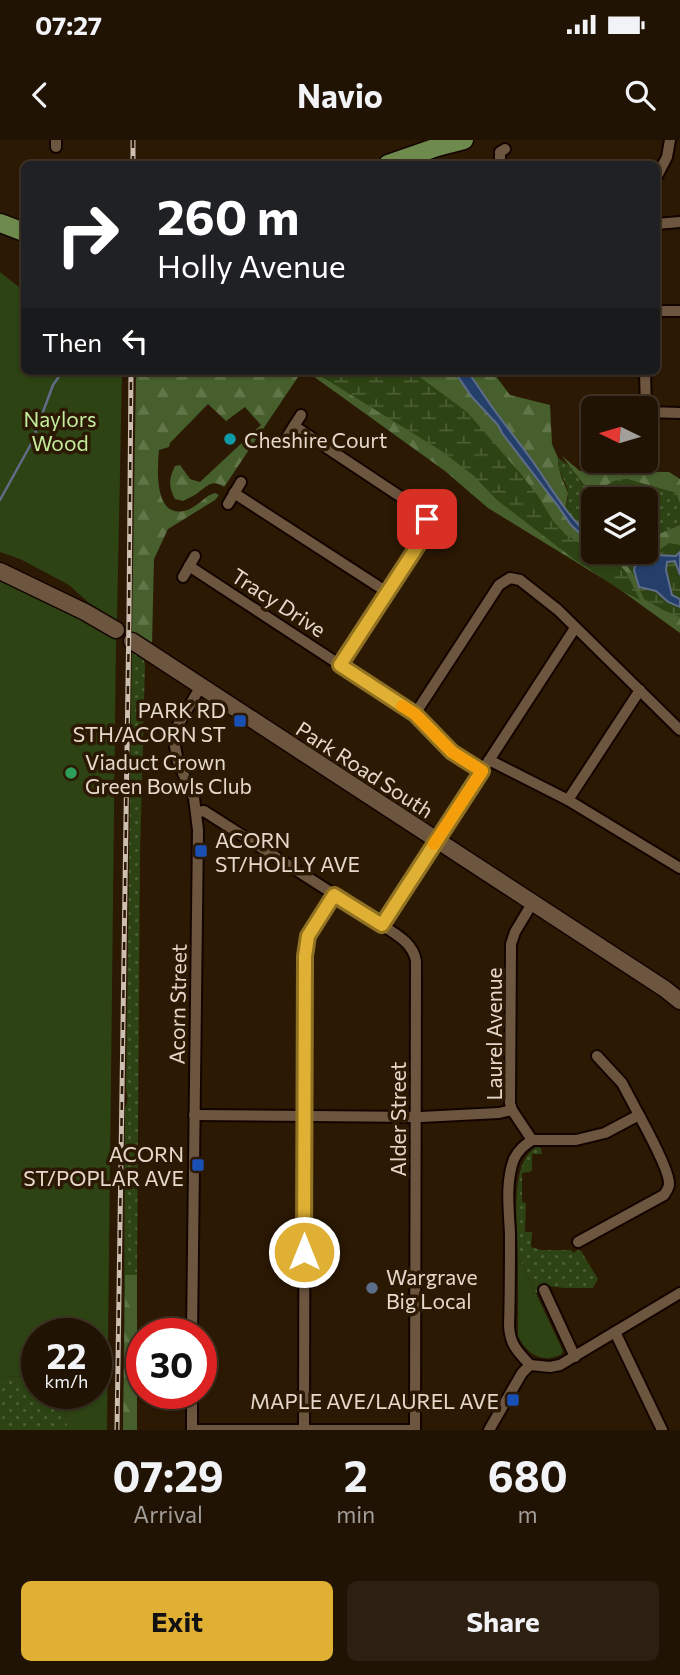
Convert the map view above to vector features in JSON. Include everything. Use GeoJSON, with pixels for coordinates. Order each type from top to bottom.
{"type":"FeatureCollection","features":[{"type":"Feature","properties":{"kind":"main road"},"geometry":{"type":"LineString","coordinates":[[397,161],[464,140]]}},
{"type":"Feature","properties":{"kind":"main road"},"geometry":{"type":"LineString","coordinates":[[0,223],[21,231]]}},
{"type":"Feature","properties":{"kind":"street"},"geometry":{"type":"LineString","coordinates":[[660,170],[667,156],[670,140]]}},
{"type":"Feature","properties":{"kind":"street"},"geometry":{"type":"LineString","coordinates":[[500,161],[500,152],[505,149]]}},
{"type":"Feature","properties":{"kind":"street"},"geometry":{"type":"LineString","coordinates":[[660,224],[680,222]]}},
{"type":"Feature","properties":{"kind":"street"},"geometry":{"type":"LineString","coordinates":[[660,311],[680,311]]}},
{"type":"Feature","properties":{"kind":"street"},"geometry":{"type":"LineString","coordinates":[[645,375],[646,396]]}},
{"type":"Feature","properties":{"kind":"street"},"geometry":{"type":"LineString","coordinates":[[658,412],[680,413]]}},
{"type":"Feature","properties":{"kind":"street"},"geometry":{"type":"LineString","coordinates":[[287,437],[301,415]]}},
{"type":"Feature","properties":{"kind":"street"},"geometry":{"type":"LineString","coordinates":[[294,426],[425,515],[428,524],[426,533],[340,665]]}},
{"type":"Feature","properties":{"kind":"street"},"geometry":{"type":"LineString","coordinates":[[228,504],[241,482]]}},
{"type":"Feature","properties":{"kind":"street"},"geometry":{"type":"LineString","coordinates":[[234,493],[387,592]]}},
{"type":"Feature","properties":{"kind":"street"},"geometry":{"type":"LineString","coordinates":[[183,577],[195,556]]}},
{"type":"Feature","properties":{"kind":"street","name":"Tracy Drive"},"geometry":{"type":"LineString","coordinates":[[189,566],[415,714],[452,752],[482,771]]}},
{"type":"Feature","properties":{"kind":"street"},"geometry":{"type":"LineString","coordinates":[[0,571],[116,630]]}},
{"type":"Feature","properties":{"kind":"street"},"geometry":{"type":"LineString","coordinates":[[415,714],[499,585],[510,578],[520,580],[558,610],[680,730]]}},
{"type":"Feature","properties":{"kind":"street"},"geometry":{"type":"LineString","coordinates":[[382,925],[575,628]]}},
{"type":"Feature","properties":{"kind":"street","name":"Park Road South"},"geometry":{"type":"LineString","coordinates":[[132,641],[680,1001]]}},
{"type":"Feature","properties":{"kind":"street","name":"Acorn Street"},"geometry":{"type":"LineString","coordinates":[[191,1318],[197,812],[194,798],[178,762],[174,741],[178,724],[201,686]]}},
{"type":"Feature","properties":{"kind":"street"},"geometry":{"type":"LineString","coordinates":[[569,800],[640,690]]}},
{"type":"Feature","properties":{"kind":"street"},"geometry":{"type":"LineString","coordinates":[[489,760],[569,800],[680,867]]}},
{"type":"Feature","properties":{"kind":"street","name":"Alder Street"},"geometry":{"type":"LineString","coordinates":[[197,812],[204,811],[382,925],[412,947],[416,957],[413,1430]]}},
{"type":"Feature","properties":{"kind":"street"},"geometry":{"type":"LineString","coordinates":[[304,1429],[306,941],[334,895]]}},
{"type":"Feature","properties":{"kind":"street","name":"Laurel Avenue"},"geometry":{"type":"LineString","coordinates":[[532,1140],[512,1110],[510,1102],[511,944],[533,902]]}},
{"type":"Feature","properties":{"kind":"street"},"geometry":{"type":"LineString","coordinates":[[578,1241],[664,1195],[669,1184],[655,1146],[622,1083],[597,1056]]}},
{"type":"Feature","properties":{"kind":"street"},"geometry":{"type":"LineString","coordinates":[[194,1115],[416,1116],[499,1113],[512,1110]]}},
{"type":"Feature","properties":{"kind":"street"},"geometry":{"type":"LineString","coordinates":[[639,1115],[605,1133],[576,1140],[532,1140],[515,1157],[509,1198],[510,1333],[514,1346],[530,1365],[559,1365],[680,1293]]}},
{"type":"Feature","properties":{"kind":"street"},"geometry":{"type":"LineString","coordinates":[[544,1290],[575,1357]]}},
{"type":"Feature","properties":{"kind":"street"},"geometry":{"type":"LineString","coordinates":[[615,1332],[662,1430]]}},
{"type":"Feature","properties":{"kind":"street"},"geometry":{"type":"LineString","coordinates":[[489,1430],[522,1373],[530,1365]]}},
{"type":"Feature","properties":{"kind":"street"},"geometry":{"type":"LineString","coordinates":[[192,1409],[192,1430],[413,1430]]}},
{"type":"Feature","properties":{"kind":"green space","name":"Naylors Wood"},"geometry":{"type":"Polygon","coordinates":[[[0,272],[21,289],[21,375],[122,375],[117,621],[88,602],[69,585],[20,559],[0,552],[0,272]]]}},
{"type":"Feature","properties":{"kind":"green space"},"geometry":{"type":"Polygon","coordinates":[[[136,375],[299,375],[224,487],[217,483],[211,484],[183,501],[175,499],[170,486],[175,466],[180,465],[190,479],[200,482],[261,425],[245,407],[226,421],[208,404],[169,447],[159,450],[158,480],[163,501],[168,508],[176,511],[187,510],[211,494],[219,495],[168,529],[154,559],[152,644],[132,634],[136,375]]]}},
{"type":"Feature","properties":{"kind":"green space"},"geometry":{"type":"Polygon","coordinates":[[[312,375],[495,375],[510,395],[550,405],[552,444],[568,493],[565,510],[581,528],[581,564],[658,564],[658,535],[680,525],[680,633],[615,586],[488,508],[445,471],[312,375]]]}},
{"type":"Feature","properties":{"kind":"green space"},"geometry":{"type":"Polygon","coordinates":[[[319,375],[415,375],[421,378],[467,412],[520,473],[553,521],[566,535],[581,544],[581,564],[497,500],[473,475],[440,450],[319,375]]]}},
{"type":"Feature","properties":{"kind":"green space"},"geometry":{"type":"Polygon","coordinates":[[[562,456],[581,473],[669,472],[680,479],[680,504],[676,493],[627,479],[614,481],[603,487],[583,484],[562,456]]]}},
{"type":"Feature","properties":{"kind":"green space"},"geometry":{"type":"Polygon","coordinates":[[[558,458],[570,466],[582,484],[590,487],[581,487],[581,528],[565,510],[568,492],[558,458]]]}},
{"type":"Feature","properties":{"kind":"green space"},"geometry":{"type":"Polygon","coordinates":[[[627,479],[655,487],[603,487],[614,481],[627,479]]]}},
{"type":"Feature","properties":{"kind":"green space"},"geometry":{"type":"Polygon","coordinates":[[[658,488],[676,493],[680,504],[680,525],[659,534],[658,488]]]}},
{"type":"Feature","properties":{"kind":"green space"},"geometry":{"type":"Polygon","coordinates":[[[669,543],[680,545],[680,617],[644,599],[636,578],[626,564],[658,564],[658,553],[669,543]]]}},
{"type":"Feature","properties":{"kind":"green space"},"geometry":{"type":"Polygon","coordinates":[[[581,564],[619,564],[640,600],[581,564]]]}},
{"type":"Feature","properties":{"kind":"green space"},"geometry":{"type":"Polygon","coordinates":[[[0,580],[109,630],[116,640],[108,1318],[21,1318],[21,1376],[0,1377],[0,580]]]}},
{"type":"Feature","properties":{"kind":"green space"},"geometry":{"type":"Polygon","coordinates":[[[132,648],[143,657],[145,665],[140,854],[137,1275],[125,1276],[124,1359],[125,1109],[132,648]]]}},
{"type":"Feature","properties":{"kind":"green space"},"geometry":{"type":"Polygon","coordinates":[[[537,1147],[541,1148],[542,1154],[532,1154],[532,1171],[522,1173],[522,1202],[526,1203],[525,1232],[532,1232],[531,1247],[541,1250],[571,1250],[573,1253],[581,1251],[598,1279],[593,1288],[548,1286],[536,1293],[518,1258],[518,1181],[528,1155],[537,1147]]]}},
{"type":"Feature","properties":{"kind":"green space"},"geometry":{"type":"Polygon","coordinates":[[[518,1258],[563,1351],[555,1357],[536,1356],[518,1336],[518,1258]]]}},
{"type":"Feature","properties":{"kind":"green space"},"geometry":{"type":"Polygon","coordinates":[[[125,1275],[137,1275],[137,1318],[126,1318],[126,1409],[137,1409],[137,1430],[123,1430],[125,1275]]]}},
{"type":"Feature","properties":{"kind":"green space"},"geometry":{"type":"Polygon","coordinates":[[[21,1376],[21,1409],[64,1409],[68,1430],[0,1430],[0,1377],[21,1376]]]}},
{"type":"Feature","properties":{"kind":"green space"},"geometry":{"type":"Polygon","coordinates":[[[64,1409],[107,1409],[107,1430],[68,1430],[64,1409]]]}},
{"type":"Feature","properties":{"kind":"water"},"geometry":{"type":"Polygon","coordinates":[[[457,375],[470,375],[581,527],[581,534],[571,525],[498,425],[472,397],[457,375]]]}},
{"type":"Feature","properties":{"kind":"water"},"geometry":{"type":"Polygon","coordinates":[[[680,552],[680,575],[675,561],[667,562],[666,570],[672,595],[680,599],[680,607],[668,602],[656,591],[639,587],[635,566],[658,564],[658,555],[676,556],[680,552]]]}},
{"type":"Feature","properties":{"kind":"waterway"},"geometry":{"type":"LineString","coordinates":[[0,500],[31,444],[53,385],[60,375]]}},
{"type":"Feature","properties":{"kind":"railway"},"geometry":{"type":"LineString","coordinates":[[133,140],[133,161]]}},
{"type":"Feature","properties":{"kind":"railway"},"geometry":{"type":"LineString","coordinates":[[117,1430],[131,375]]}},
{"type":"Feature","properties":{"kind":"slow traffic"},"geometry":{"type":"LineString","coordinates":[[402,706],[415,714],[458,757],[482,771],[434,844]]}},
{"type":"Feature","properties":{"kind":"place","name":"Cheshire Court"},"geometry":{"type":"Point","coordinates":[230,439]}},
{"type":"Feature","properties":{"kind":"place","name":"PARK RD STH/ACORN ST"},"geometry":{"type":"Point","coordinates":[240,721]}},
{"type":"Feature","properties":{"kind":"place","name":"Viaduct Crown Green Bowls Club"},"geometry":{"type":"Point","coordinates":[71,773]}},
{"type":"Feature","properties":{"kind":"place","name":"ACORN ST/HOLLY AVE"},"geometry":{"type":"Point","coordinates":[201,851]}},
{"type":"Feature","properties":{"kind":"place","name":"ACORN ST/POPLAR AVE"},"geometry":{"type":"Point","coordinates":[198,1165]}},
{"type":"Feature","properties":{"kind":"place","name":"Wargrave Big Local"},"geometry":{"type":"Point","coordinates":[372,1288]}},
{"type":"Feature","properties":{"kind":"place","name":"MAPLE AVE/LAUREL AVE"},"geometry":{"type":"Point","coordinates":[513,1400]}},
{"type":"Feature","properties":{"kind":"route"},"geometry":{"type":"LineString","coordinates":[[304,1252],[306,941],[334,895],[382,925],[482,771],[452,752],[415,714],[340,665],[426,533],[427,519]]}}]}
